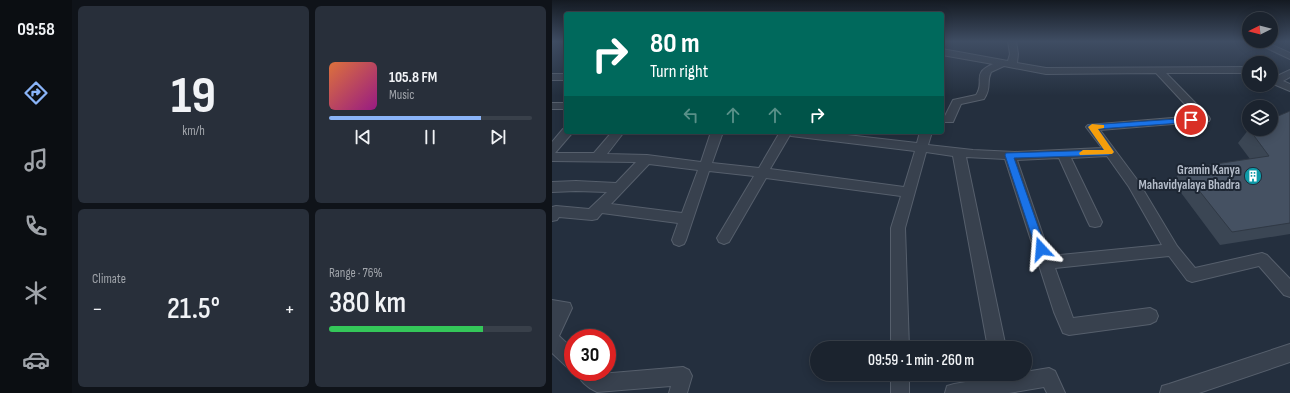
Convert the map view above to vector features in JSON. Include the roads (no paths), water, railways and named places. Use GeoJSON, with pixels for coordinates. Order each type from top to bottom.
{"type":"FeatureCollection","features":[{"type":"Feature","properties":{"kind":"street"},"geometry":{"type":"LineString","coordinates":[[982,59],[1046,72],[1242,70]]}},
{"type":"Feature","properties":{"kind":"street"},"geometry":{"type":"LineString","coordinates":[[944,119],[949,120],[957,102],[980,97],[984,91],[984,76],[987,70],[1007,64],[1010,59]]}},
{"type":"Feature","properties":{"kind":"street"},"geometry":{"type":"LineString","coordinates":[[1158,70],[1205,119],[1092,127],[1134,184],[1172,250],[1192,275],[1262,259],[1290,290]]}},
{"type":"Feature","properties":{"kind":"street"},"geometry":{"type":"LineString","coordinates":[[1278,78],[1290,73]]}},
{"type":"Feature","properties":{"kind":"street"},"geometry":{"type":"LineString","coordinates":[[553,78],[564,77]]}},
{"type":"Feature","properties":{"kind":"street"},"geometry":{"type":"LineString","coordinates":[[1278,82],[1290,88]]}},
{"type":"Feature","properties":{"kind":"street"},"geometry":{"type":"LineString","coordinates":[[552,106],[564,106]]}},
{"type":"Feature","properties":{"kind":"street"},"geometry":{"type":"LineString","coordinates":[[598,157],[616,134]]}},
{"type":"Feature","properties":{"kind":"street"},"geometry":{"type":"LineString","coordinates":[[679,240],[716,134]]}},
{"type":"Feature","properties":{"kind":"street"},"geometry":{"type":"LineString","coordinates":[[724,238],[785,134]]}},
{"type":"Feature","properties":{"kind":"street"},"geometry":{"type":"LineString","coordinates":[[807,134],[959,153],[1009,155],[1109,152]]}},
{"type":"Feature","properties":{"kind":"street"},"geometry":{"type":"LineString","coordinates":[[900,341],[898,228],[926,134]]}},
{"type":"Feature","properties":{"kind":"street"},"geometry":{"type":"LineString","coordinates":[[552,150],[560,138]]}},
{"type":"Feature","properties":{"kind":"street"},"geometry":{"type":"LineString","coordinates":[[959,153],[969,211],[996,341]]}},
{"type":"Feature","properties":{"kind":"street"},"geometry":{"type":"LineString","coordinates":[[1063,154],[1095,222]]}},
{"type":"Feature","properties":{"kind":"street"},"geometry":{"type":"LineString","coordinates":[[1009,155],[1062,312],[1070,327],[1150,316]]}},
{"type":"Feature","properties":{"kind":"street"},"geometry":{"type":"LineString","coordinates":[[552,157],[598,157],[647,160],[909,192]]}},
{"type":"Feature","properties":{"kind":"street"},"geometry":{"type":"LineString","coordinates":[[552,216],[556,211],[592,215],[647,160]]}},
{"type":"Feature","properties":{"kind":"street"},"geometry":{"type":"LineString","coordinates":[[552,186],[619,188]]}},
{"type":"Feature","properties":{"kind":"street"},"geometry":{"type":"LineString","coordinates":[[599,208],[686,219]]}},
{"type":"Feature","properties":{"kind":"street"},"geometry":{"type":"LineString","coordinates":[[1045,263],[1172,250]]}},
{"type":"Feature","properties":{"kind":"street"},"geometry":{"type":"LineString","coordinates":[[552,307],[564,308],[552,332]]}},
{"type":"Feature","properties":{"kind":"street"},"geometry":{"type":"LineString","coordinates":[[552,341],[564,352]]}},
{"type":"Feature","properties":{"kind":"street"},"geometry":{"type":"LineString","coordinates":[[1169,393],[1290,353]]}},
{"type":"Feature","properties":{"kind":"street"},"geometry":{"type":"LineString","coordinates":[[595,381],[597,383],[683,376],[678,393]]}},
{"type":"Feature","properties":{"kind":"street"},"geometry":{"type":"LineString","coordinates":[[1032,378],[1049,377],[1056,393]]}},
{"type":"Feature","properties":{"kind":"street"},"geometry":{"type":"LineString","coordinates":[[900,381],[900,393]]}},
{"type":"Feature","properties":{"kind":"street"},"geometry":{"type":"LineString","coordinates":[[954,393],[999,381]]}},
{"type":"Feature","properties":{"kind":"place","name":"Gramin Kanya Mahavidyalaya Bhadra"},"geometry":{"type":"Point","coordinates":[1253,176]}}]}
